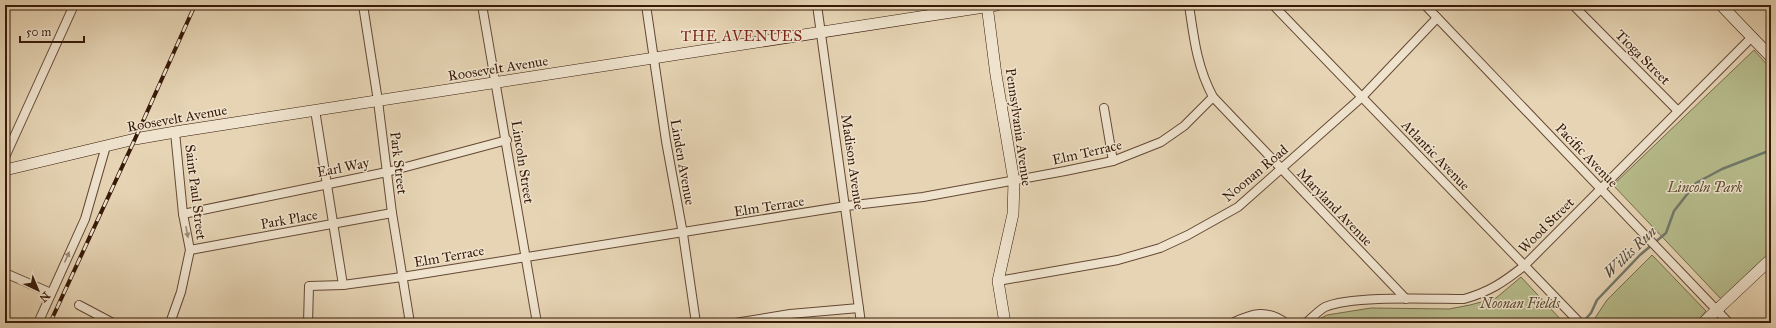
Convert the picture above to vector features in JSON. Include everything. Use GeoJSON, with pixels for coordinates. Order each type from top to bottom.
{"type":"FeatureCollection","features":[{"type":"Feature","properties":{"kind":"main road","name":"Roosevelt Avenue"},"geometry":{"type":"LineString","coordinates":[[5,170],[106,146],[175,132],[496,84],[990,5]]}},
{"type":"Feature","properties":{"kind":"main road","name":"Pennsylvania Avenue"},"geometry":{"type":"LineString","coordinates":[[990,5],[996,74],[1014,181],[1013,214],[998,281],[1005,323]]}},
{"type":"Feature","properties":{"kind":"main road"},"geometry":{"type":"LineString","coordinates":[[1720,5],[1771,57]]}},
{"type":"Feature","properties":{"kind":"main road"},"geometry":{"type":"LineString","coordinates":[[1703,323],[1771,259]]}},
{"type":"Feature","properties":{"kind":"street"},"geometry":{"type":"LineString","coordinates":[[5,157],[74,5]]}},
{"type":"Feature","properties":{"kind":"street","name":"Park Street"},"geometry":{"type":"LineString","coordinates":[[363,5],[378,101],[392,213],[410,323]]}},
{"type":"Feature","properties":{"kind":"street","name":"Lincoln Street"},"geometry":{"type":"LineString","coordinates":[[482,5],[507,140],[524,257],[537,323]]}},
{"type":"Feature","properties":{"kind":"street","name":"Linden Avenue"},"geometry":{"type":"LineString","coordinates":[[646,5],[666,141],[683,234],[696,323]]}},
{"type":"Feature","properties":{"kind":"street","name":"Madison Avenue"},"geometry":{"type":"LineString","coordinates":[[817,5],[861,323]]}},
{"type":"Feature","properties":{"kind":"street","name":"Maryland Avenue"},"geometry":{"type":"LineString","coordinates":[[1189,5],[1198,62],[1204,80],[1213,98],[1406,300]]}},
{"type":"Feature","properties":{"kind":"street","name":"Atlantic Avenue"},"geometry":{"type":"LineString","coordinates":[[1273,5],[1580,323]]}},
{"type":"Feature","properties":{"kind":"street","name":"Pacific Avenue"},"geometry":{"type":"LineString","coordinates":[[1425,5],[1729,323]]}},
{"type":"Feature","properties":{"kind":"street","name":"Tioga Street"},"geometry":{"type":"LineString","coordinates":[[1573,5],[1678,111]]}},
{"type":"Feature","properties":{"kind":"street","name":"Noonan Road"},"geometry":{"type":"LineString","coordinates":[[998,281],[1118,260],[1160,248],[1188,235],[1238,207],[1362,97],[1437,18]]}},
{"type":"Feature","properties":{"kind":"street","name":"Wood Street"},"geometry":{"type":"LineString","coordinates":[[1306,323],[1325,308],[1341,303],[1464,299],[1478,296],[1498,286],[1524,266],[1752,38]]}},
{"type":"Feature","properties":{"kind":"street","name":"Elm Terrace"},"geometry":{"type":"LineString","coordinates":[[308,323],[309,286],[343,285],[402,277],[524,257],[683,234],[846,206],[923,197],[1014,181],[1113,160],[1161,142],[1184,126],[1213,98]]}},
{"type":"Feature","properties":{"kind":"street"},"geometry":{"type":"LineString","coordinates":[[1104,108],[1113,160]]}},
{"type":"Feature","properties":{"kind":"street"},"geometry":{"type":"LineString","coordinates":[[315,110],[343,285]]}},
{"type":"Feature","properties":{"kind":"street","name":"Saint Paul Street"},"geometry":{"type":"LineString","coordinates":[[170,323],[181,292],[190,250],[183,214],[175,132]]}},
{"type":"Feature","properties":{"kind":"street","name":"Earl Way"},"geometry":{"type":"LineString","coordinates":[[183,214],[326,183],[387,172],[507,140]]}},
{"type":"Feature","properties":{"kind":"street"},"geometry":{"type":"LineString","coordinates":[[38,323],[85,219],[106,146]]}},
{"type":"Feature","properties":{"kind":"street","name":"Park Place"},"geometry":{"type":"LineString","coordinates":[[190,250],[392,213]]}},
{"type":"Feature","properties":{"kind":"street"},"geometry":{"type":"LineString","coordinates":[[5,273],[51,293]]}},
{"type":"Feature","properties":{"kind":"street"},"geometry":{"type":"LineString","coordinates":[[79,305],[113,323]]}},
{"type":"Feature","properties":{"kind":"street"},"geometry":{"type":"LineString","coordinates":[[735,323],[790,314],[859,308]]}},
{"type":"Feature","properties":{"kind":"street"},"geometry":{"type":"LineString","coordinates":[[1232,323],[1250,315],[1264,313],[1277,317],[1286,323]]}},
{"type":"Feature","properties":{"kind":"green space","name":"Lincoln Park"},"geometry":{"type":"Polygon","coordinates":[[[1754,50],[1771,69],[1771,252],[1721,299],[1613,185],[1754,50]]]}},
{"type":"Feature","properties":{"kind":"green space"},"geometry":{"type":"Polygon","coordinates":[[[1652,255],[1706,311],[1696,323],[1595,323],[1593,321],[1607,300],[1652,255]]]}},
{"type":"Feature","properties":{"kind":"green space","name":"Noonan Fields"},"geometry":{"type":"Polygon","coordinates":[[[1521,277],[1564,323],[1312,323],[1327,315],[1371,308],[1449,309],[1470,305],[1496,298],[1521,277]]]}},
{"type":"Feature","properties":{"kind":"green space"},"geometry":{"type":"Polygon","coordinates":[[[850,318],[851,323],[808,323],[850,318]]]}},
{"type":"Feature","properties":{"kind":"waterway","name":"Willis Run"},"geometry":{"type":"LineString","coordinates":[[1582,323],[1591,313],[1597,300],[1640,255],[1666,233],[1674,211],[1696,183],[1722,169],[1771,150]]}},
{"type":"Feature","properties":{"kind":"railway"},"geometry":{"type":"LineString","coordinates":[[50,323],[195,5]]}},
{"type":"Feature","properties":{"kind":"district","name":"THE AVENUES"},"geometry":{"type":"Point","coordinates":[742,36]}}]}
